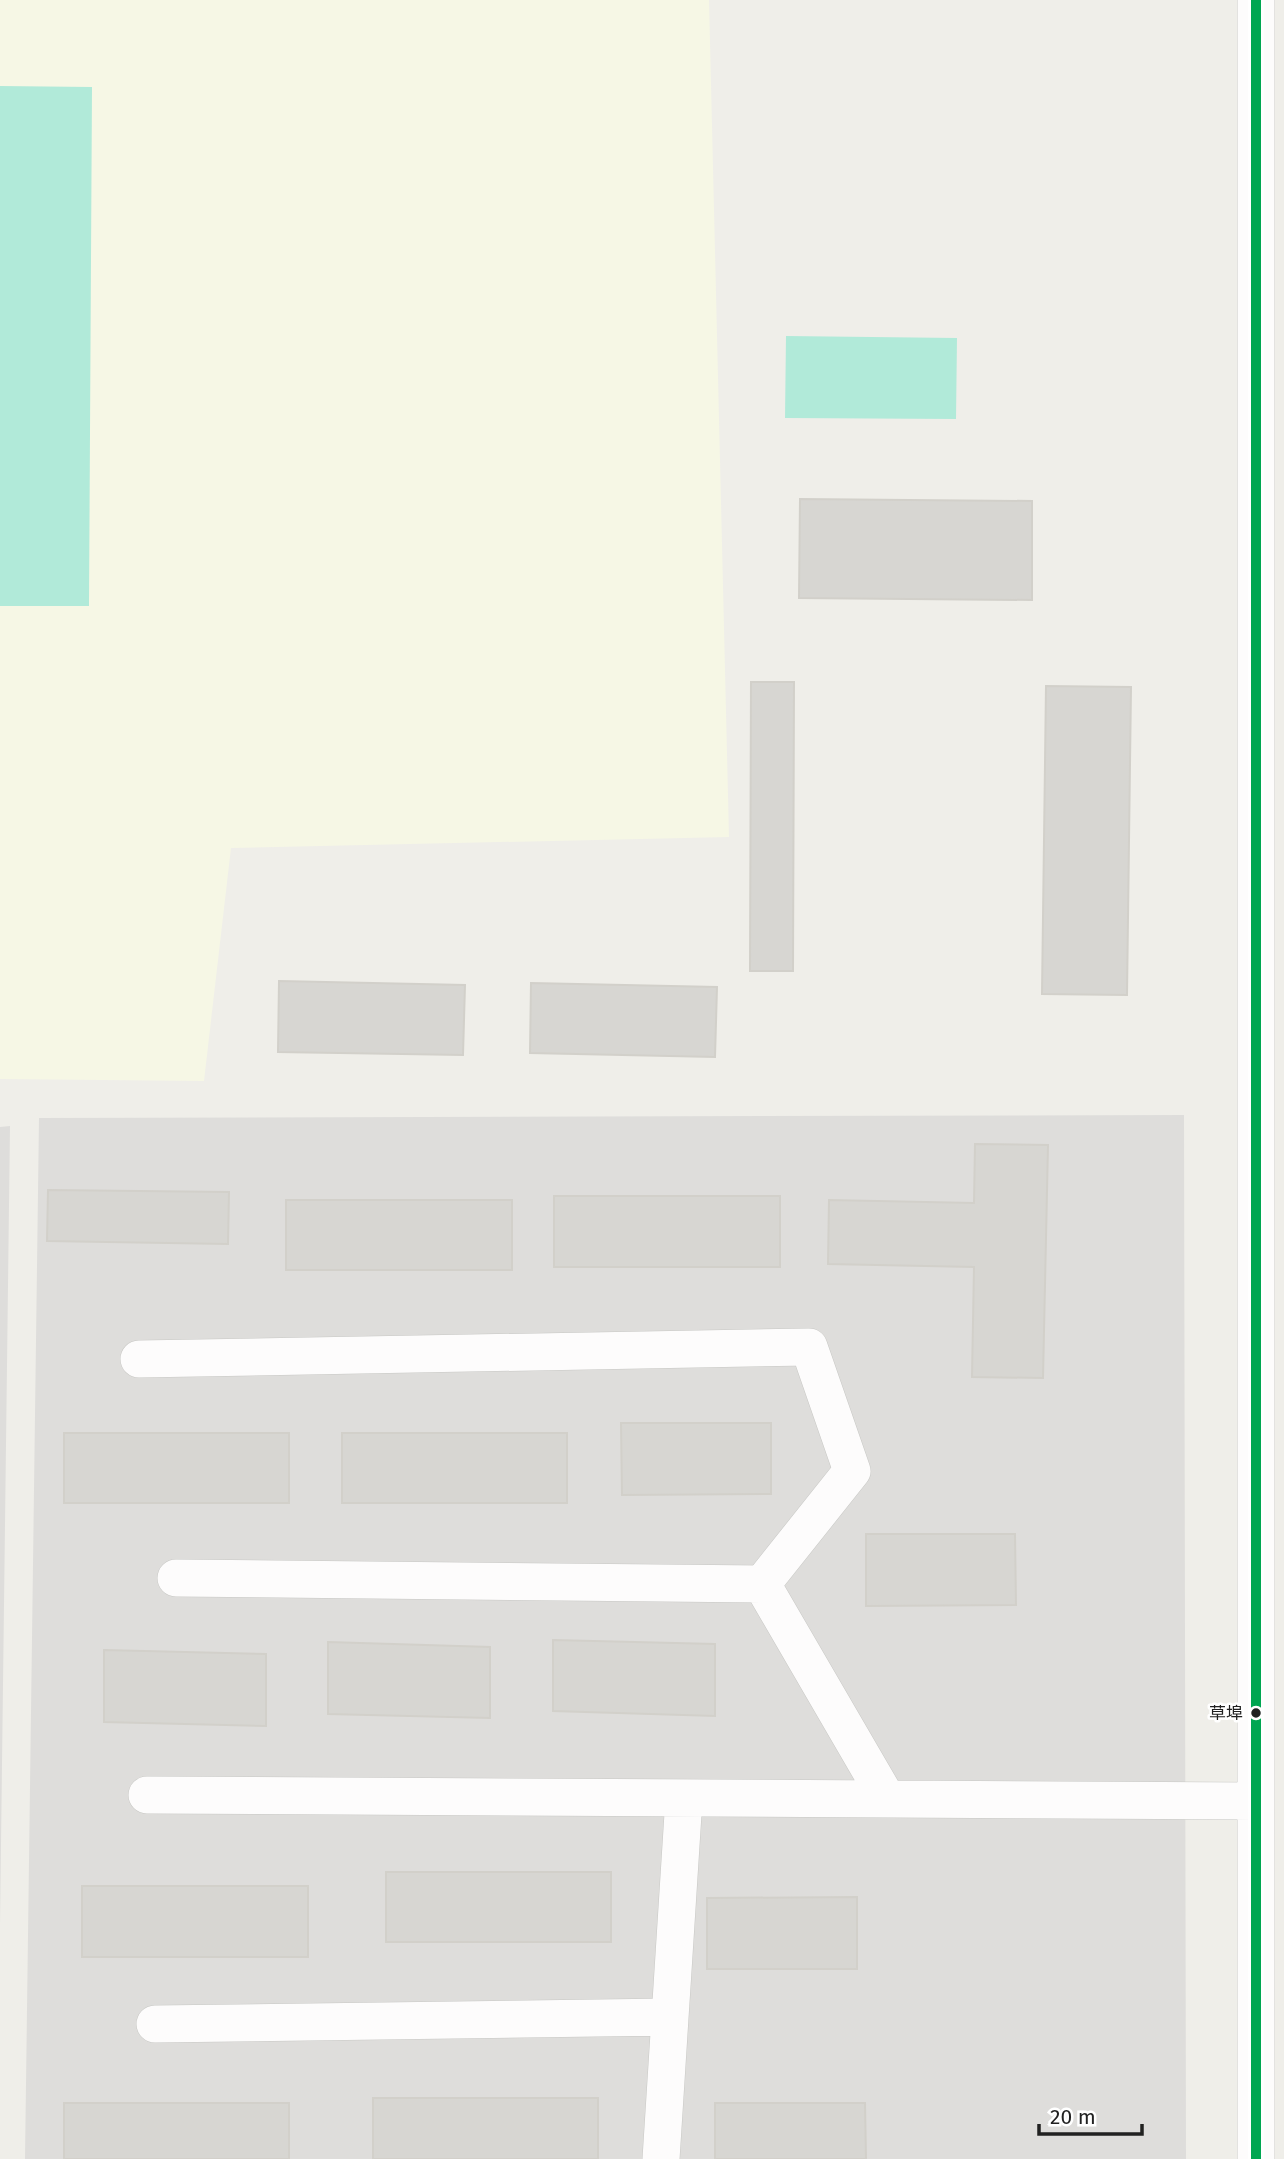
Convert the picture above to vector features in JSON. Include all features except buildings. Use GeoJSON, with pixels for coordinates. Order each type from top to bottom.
{"type":"FeatureCollection","features":[{"type":"Feature","properties":{"kind":"street"},"geometry":{"type":"LineString","coordinates":[[1256,0],[1270,1115],[1256,1801],[1256,2159]]}},
{"type":"Feature","properties":{"kind":"street"},"geometry":{"type":"LineString","coordinates":[[139,1359],[809,1347],[852,1471],[762,1584]]}},
{"type":"Feature","properties":{"kind":"street"},"geometry":{"type":"LineString","coordinates":[[176,1578],[762,1584]]}},
{"type":"Feature","properties":{"kind":"street"},"geometry":{"type":"LineString","coordinates":[[762,1584],[887,1799]]}},
{"type":"Feature","properties":{"kind":"street"},"geometry":{"type":"LineString","coordinates":[[147,1795],[1256,1801]]}},
{"type":"Feature","properties":{"kind":"street"},"geometry":{"type":"LineString","coordinates":[[661,2159],[684,1798]]}},
{"type":"Feature","properties":{"kind":"street"},"geometry":{"type":"LineString","coordinates":[[155,2024],[670,2017]]}},
{"type":"Feature","properties":{"kind":"shaded area"},"geometry":{"type":"Polygon","coordinates":[[[0,0],[709,0],[729,837],[231,848],[204,1081],[0,1079],[0,0]]]}},
{"type":"Feature","properties":{"kind":"shaded area"},"geometry":{"type":"Polygon","coordinates":[[[1184,1115],[1186,2159],[25,2159],[39,1118],[1184,1115]]]}},
{"type":"Feature","properties":{"kind":"shaded area"},"geometry":{"type":"Polygon","coordinates":[[[10,1126],[0,1924],[0,1127],[10,1126]]]}},
{"type":"Feature","properties":{"kind":"green space"},"geometry":{"type":"Polygon","coordinates":[[[0,86],[92,87],[89,606],[0,606],[0,86]]]}},
{"type":"Feature","properties":{"kind":"green space"},"geometry":{"type":"Polygon","coordinates":[[[786,336],[957,338],[956,419],[785,418],[786,336]]]}},
{"type":"Feature","properties":{"kind":"transit line"},"geometry":{"type":"LineString","coordinates":[[1256,0],[1256,2159]]}},
{"type":"Feature","properties":{"kind":"place","name":"草埠"},"geometry":{"type":"Point","coordinates":[1256,1713]}}]}
